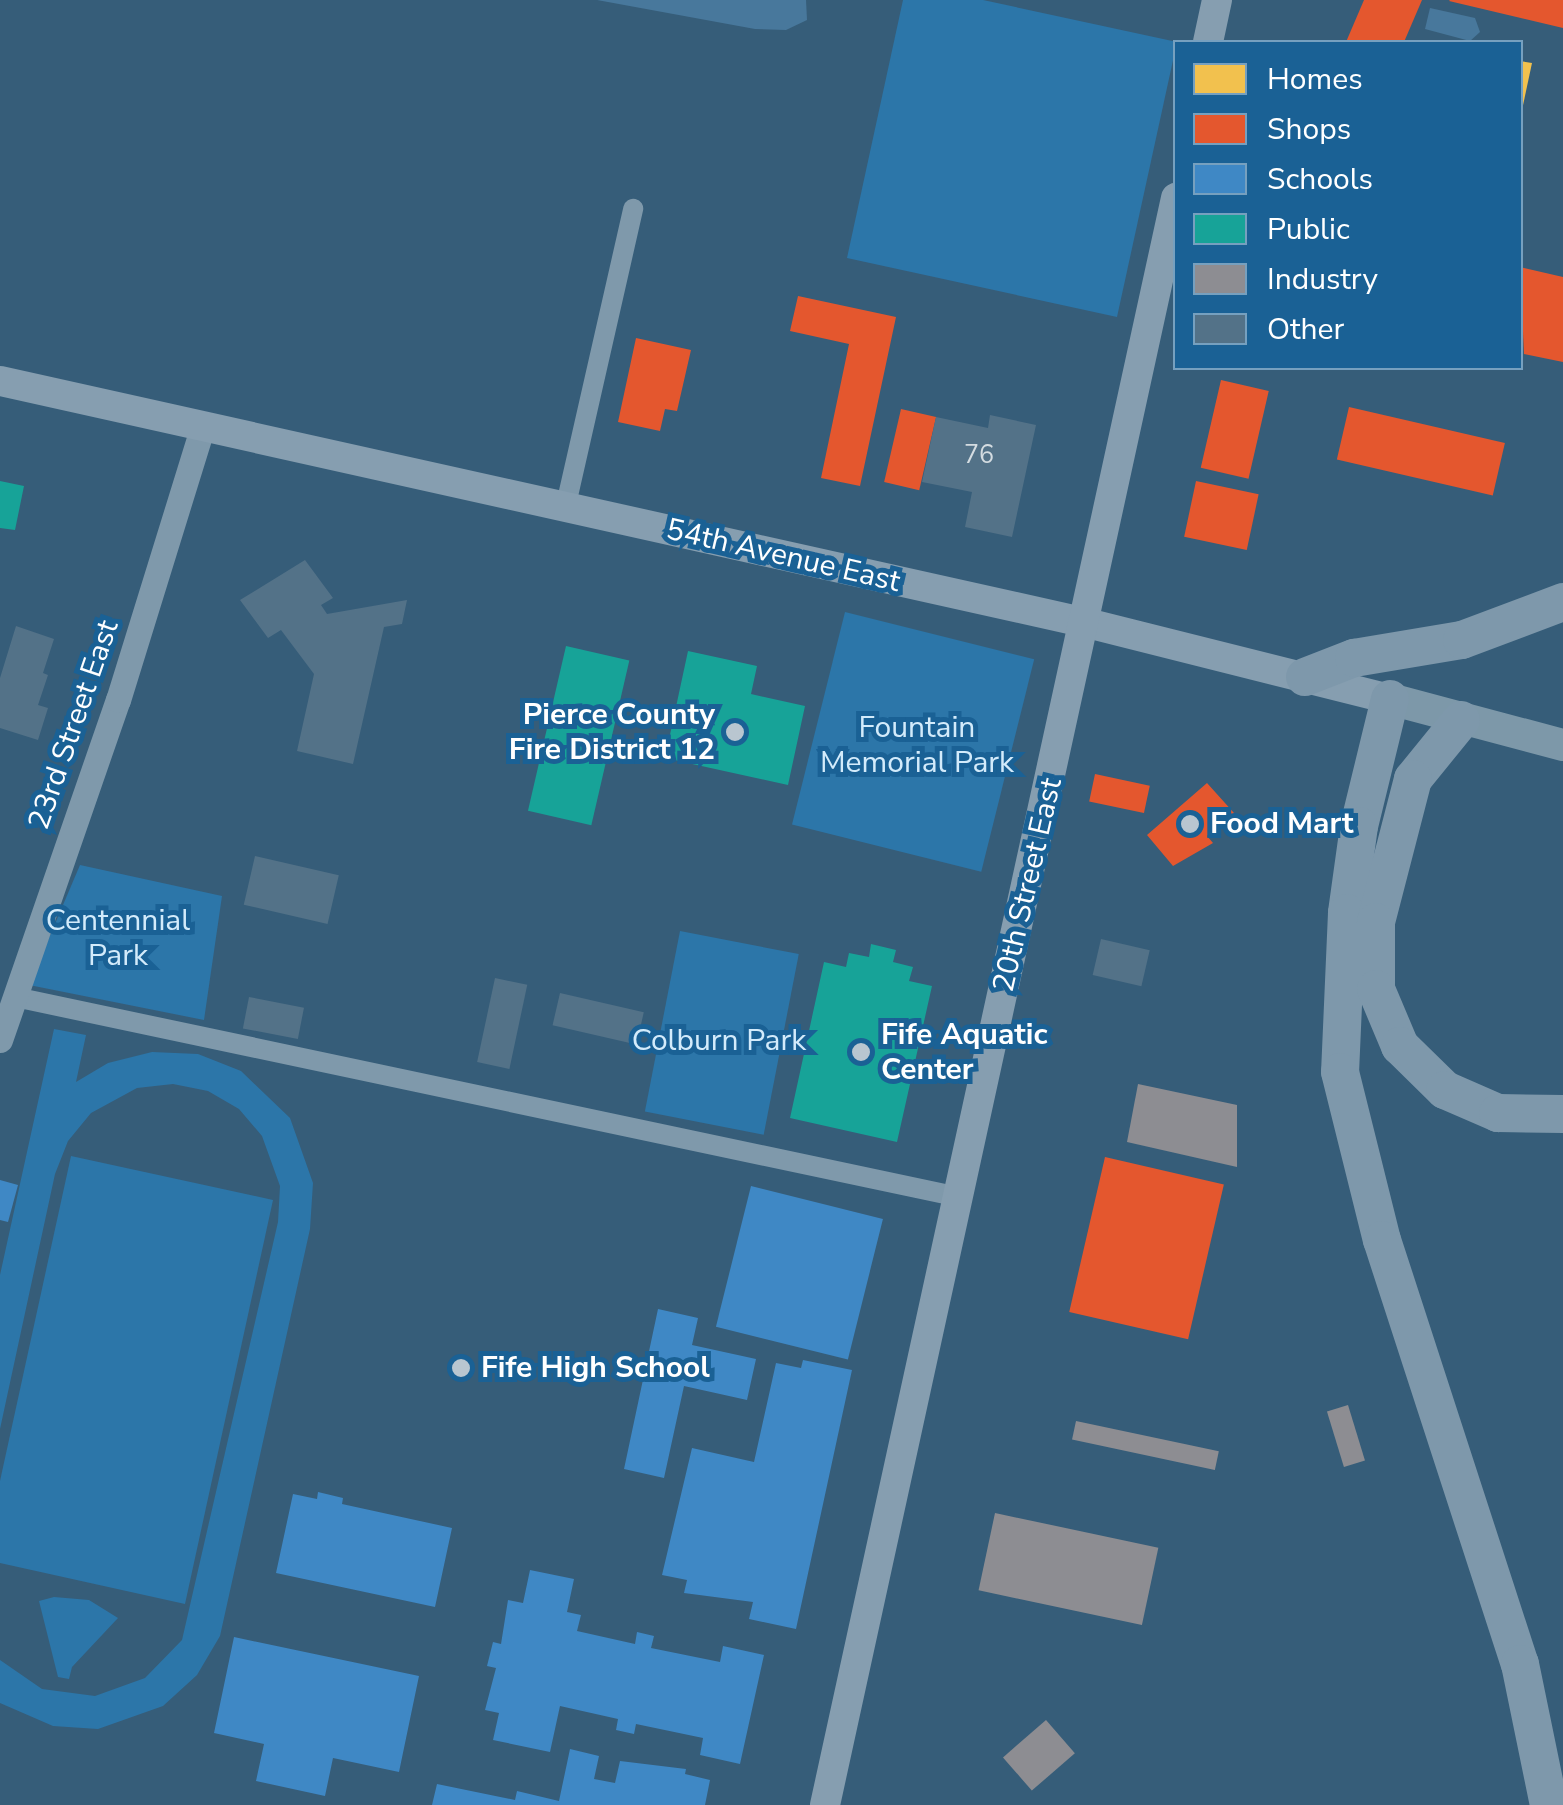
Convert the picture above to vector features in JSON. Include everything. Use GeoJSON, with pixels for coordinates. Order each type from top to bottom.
{"type":"FeatureCollection","features":[{"type":"Feature","properties":{"kind":"highway"},"geometry":{"type":"LineString","coordinates":[[1305,677],[1354,658],[1462,640],[1563,602]]}},
{"type":"Feature","properties":{"kind":"highway"},"geometry":{"type":"LineString","coordinates":[[1390,700],[1359,826],[1346,913],[1340,1072],[1382,1240],[1520,1664],[1549,1805]]}},
{"type":"Feature","properties":{"kind":"highway"},"geometry":{"type":"LineString","coordinates":[[1461,720],[1412,779],[1376,922],[1376,989],[1400,1046],[1444,1090],[1498,1113],[1563,1114]]}},
{"type":"Feature","properties":{"kind":"main road"},"geometry":{"type":"LineString","coordinates":[[1208,40],[1217,0]]}},
{"type":"Feature","properties":{"kind":"main road","name":"20th Street East"},"geometry":{"type":"LineString","coordinates":[[825,1805],[1087,623],[1173,212]]}},
{"type":"Feature","properties":{"kind":"main road","name":"54th Avenue East"},"geometry":{"type":"LineString","coordinates":[[0,381],[1087,623],[1563,745]]}},
{"type":"Feature","properties":{"kind":"street"},"geometry":{"type":"LineString","coordinates":[[565,509],[633,210]]}},
{"type":"Feature","properties":{"kind":"street","name":"23rd Street East"},"geometry":{"type":"LineString","coordinates":[[0,1040],[118,700],[202,428]]}},
{"type":"Feature","properties":{"kind":"street"},"geometry":{"type":"LineString","coordinates":[[15,997],[959,1197]]}},
{"type":"Feature","properties":{"kind":"green space"},"geometry":{"type":"Polygon","coordinates":[[[903,0],[983,0],[1173,41],[1173,60],[1117,317],[847,258],[903,0]]]}},
{"type":"Feature","properties":{"kind":"green space","name":"Fountain Memorial Park"},"geometry":{"type":"Polygon","coordinates":[[[845,612],[1034,659],[981,872],[792,824],[845,612]]]}},
{"type":"Feature","properties":{"kind":"green space","name":"Centennial Park"},"geometry":{"type":"Polygon","coordinates":[[[80,865],[222,896],[204,1020],[29,985],[80,865]]]}},
{"type":"Feature","properties":{"kind":"green space","name":"Colburn Park"},"geometry":{"type":"Polygon","coordinates":[[[680,931],[799,954],[764,1135],[645,1112],[680,931]]]}},
{"type":"Feature","properties":{"kind":"green space"},"geometry":{"type":"Polygon","coordinates":[[[54,1029],[86,1035],[76,1082],[108,1063],[152,1052],[198,1054],[241,1071],[290,1118],[313,1183],[310,1229],[220,1636],[197,1675],[163,1706],[98,1729],[53,1726],[0,1703],[0,1660],[42,1689],[95,1696],[145,1678],[182,1640],[278,1222],[280,1186],[262,1136],[239,1109],[208,1091],[173,1084],[137,1088],[91,1113],[68,1141],[55,1174],[0,1429],[0,1275],[54,1029]]]}},
{"type":"Feature","properties":{"kind":"green space"},"geometry":{"type":"Polygon","coordinates":[[[71,1156],[273,1200],[185,1604],[0,1563],[0,1481],[71,1156]]]}},
{"type":"Feature","properties":{"kind":"green space"},"geometry":{"type":"Polygon","coordinates":[[[54,1597],[89,1600],[118,1618],[72,1667],[69,1679],[58,1677],[39,1601],[54,1597]]]}},
{"type":"Feature","properties":{"kind":"shaded area"},"geometry":{"type":"Polygon","coordinates":[[[597,0],[806,0],[807,20],[786,30],[755,29],[597,0]]]}},
{"type":"Feature","properties":{"kind":"shaded area"},"geometry":{"type":"Polygon","coordinates":[[[1430,8],[1475,18],[1480,32],[1466,40],[1425,29],[1430,8]]]}},
{"type":"Feature","properties":{"kind":"building: Homes"},"geometry":{"type":"Polygon","coordinates":[[[1523,62],[1532,63],[1523,105],[1523,62]]]}},
{"type":"Feature","properties":{"kind":"building: Shops"},"geometry":{"type":"Polygon","coordinates":[[[1364,0],[1422,0],[1405,40],[1347,40],[1364,0]]]}},
{"type":"Feature","properties":{"kind":"building: Shops"},"geometry":{"type":"Polygon","coordinates":[[[1563,0],[1563,28],[1449,1],[1563,0]]]}},
{"type":"Feature","properties":{"kind":"building: Shops"},"geometry":{"type":"Polygon","coordinates":[[[1523,268],[1563,277],[1563,362],[1524,354],[1523,268]]]}},
{"type":"Feature","properties":{"kind":"building: Shops"},"geometry":{"type":"Polygon","coordinates":[[[798,296],[896,317],[860,486],[821,478],[849,344],[790,331],[798,296]]]}},
{"type":"Feature","properties":{"kind":"building: Shops"},"geometry":{"type":"Polygon","coordinates":[[[636,338],[691,350],[677,411],[665,409],[660,431],[618,422],[636,338]]]}},
{"type":"Feature","properties":{"kind":"building: Shops"},"geometry":{"type":"Polygon","coordinates":[[[1221,380],[1269,391],[1248,479],[1201,468],[1221,380]]]}},
{"type":"Feature","properties":{"kind":"building: Shops"},"geometry":{"type":"Polygon","coordinates":[[[1349,407],[1505,443],[1493,496],[1337,460],[1349,407]]]}},
{"type":"Feature","properties":{"kind":"building: Shops"},"geometry":{"type":"Polygon","coordinates":[[[901,409],[936,417],[919,490],[884,482],[901,409]]]}},
{"type":"Feature","properties":{"kind":"building: Shops"},"geometry":{"type":"Polygon","coordinates":[[[1196,481],[1259,494],[1247,550],[1184,537],[1196,481]]]}},
{"type":"Feature","properties":{"kind":"building: Shops"},"geometry":{"type":"Polygon","coordinates":[[[1095,774],[1150,786],[1144,813],[1089,801],[1095,774]]]}},
{"type":"Feature","properties":{"kind":"building: Shops","name":"Food Mart"},"geometry":{"type":"Polygon","coordinates":[[[1207,783],[1234,813],[1207,836],[1213,843],[1173,866],[1147,835],[1207,783]]]}},
{"type":"Feature","properties":{"kind":"building: Shops"},"geometry":{"type":"Polygon","coordinates":[[[1105,1157],[1224,1184],[1188,1339],[1069,1312],[1105,1157]]]}},
{"type":"Feature","properties":{"kind":"building: Schools"},"geometry":{"type":"Polygon","coordinates":[[[0,1180],[18,1185],[8,1222],[0,1220],[0,1180]]]}},
{"type":"Feature","properties":{"kind":"building: Schools"},"geometry":{"type":"Polygon","coordinates":[[[751,1186],[883,1219],[848,1360],[716,1327],[751,1186]]]}},
{"type":"Feature","properties":{"kind":"building: Schools"},"geometry":{"type":"Polygon","coordinates":[[[658,1309],[698,1318],[692,1345],[756,1359],[747,1400],[684,1386],[664,1478],[624,1469],[658,1309]]]}},
{"type":"Feature","properties":{"kind":"building: Schools"},"geometry":{"type":"Polygon","coordinates":[[[803,1360],[852,1370],[796,1629],[749,1619],[753,1602],[684,1593],[687,1580],[662,1575],[692,1448],[754,1462],[776,1363],[801,1368],[803,1360]]]}},
{"type":"Feature","properties":{"kind":"building: Schools"},"geometry":{"type":"Polygon","coordinates":[[[318,1492],[343,1498],[342,1504],[452,1528],[435,1607],[276,1573],[293,1494],[317,1499],[318,1492]]]}},
{"type":"Feature","properties":{"kind":"building: Schools"},"geometry":{"type":"Polygon","coordinates":[[[530,1570],[574,1579],[567,1612],[581,1615],[577,1631],[635,1644],[637,1632],[654,1636],[651,1648],[720,1662],[723,1646],[764,1655],[740,1764],[700,1755],[703,1738],[636,1724],[634,1734],[616,1730],[618,1719],[560,1706],[550,1752],[493,1740],[499,1713],[485,1710],[496,1668],[487,1666],[493,1642],[501,1644],[508,1600],[523,1603],[530,1570]]]}},
{"type":"Feature","properties":{"kind":"building: Schools"},"geometry":{"type":"Polygon","coordinates":[[[234,1637],[419,1676],[399,1772],[333,1758],[325,1796],[256,1781],[264,1744],[214,1733],[234,1637]]]}},
{"type":"Feature","properties":{"kind":"building: Schools"},"geometry":{"type":"Polygon","coordinates":[[[570,1749],[599,1756],[594,1779],[615,1783],[620,1761],[686,1769],[685,1774],[710,1780],[705,1805],[432,1805],[437,1784],[515,1800],[517,1791],[559,1801],[570,1749]]]}},
{"type":"Feature","properties":{"kind":"building: Public"},"geometry":{"type":"Polygon","coordinates":[[[0,481],[24,486],[15,530],[0,528],[0,481]]]}},
{"type":"Feature","properties":{"kind":"building: Public"},"geometry":{"type":"Polygon","coordinates":[[[566,646],[629,661],[591,825],[528,811],[566,646]]]}},
{"type":"Feature","properties":{"kind":"building: Public","name":"Pierce County Fire District 12"},"geometry":{"type":"Polygon","coordinates":[[[688,651],[757,666],[751,694],[805,706],[788,785],[665,758],[688,651]]]}},
{"type":"Feature","properties":{"kind":"building: Public","name":"Fife Aquatic Center"},"geometry":{"type":"Polygon","coordinates":[[[871,944],[896,950],[893,962],[913,967],[909,981],[932,986],[897,1142],[790,1118],[824,962],[846,967],[849,953],[869,957],[871,944]]]}},
{"type":"Feature","properties":{"kind":"building: Industry"},"geometry":{"type":"Polygon","coordinates":[[[1138,1084],[1237,1105],[1237,1167],[1127,1142],[1138,1084]]]}},
{"type":"Feature","properties":{"kind":"building: Industry"},"geometry":{"type":"Polygon","coordinates":[[[1348,1405],[1365,1460],[1344,1467],[1327,1411],[1348,1405]]]}},
{"type":"Feature","properties":{"kind":"building: Industry"},"geometry":{"type":"Polygon","coordinates":[[[1076,1421],[1219,1451],[1215,1470],[1072,1440],[1076,1421]]]}},
{"type":"Feature","properties":{"kind":"building: Industry"},"geometry":{"type":"Polygon","coordinates":[[[995,1513],[1158,1548],[1142,1625],[979,1590],[995,1513]]]}},
{"type":"Feature","properties":{"kind":"building: Industry"},"geometry":{"type":"Polygon","coordinates":[[[1046,1720],[1075,1753],[1032,1791],[1003,1757],[1046,1720]]]}},
{"type":"Feature","properties":{"kind":"building: Other"},"geometry":{"type":"Polygon","coordinates":[[[990,415],[1036,425],[1012,537],[965,527],[972,492],[922,482],[936,417],[988,428],[990,415]]]}},
{"type":"Feature","properties":{"kind":"building: Other"},"geometry":{"type":"Polygon","coordinates":[[[305,560],[333,598],[321,605],[327,614],[407,600],[402,624],[384,627],[353,764],[297,751],[314,674],[281,630],[268,638],[240,600],[305,560]]]}},
{"type":"Feature","properties":{"kind":"building: Other"},"geometry":{"type":"Polygon","coordinates":[[[16,626],[54,639],[43,673],[48,675],[38,705],[48,708],[38,740],[0,728],[0,678],[16,626]]]}},
{"type":"Feature","properties":{"kind":"building: Other"},"geometry":{"type":"Polygon","coordinates":[[[255,856],[339,875],[328,924],[244,905],[255,856]]]}},
{"type":"Feature","properties":{"kind":"building: Other"},"geometry":{"type":"Polygon","coordinates":[[[1101,939],[1150,950],[1141,986],[1093,975],[1101,939]]]}},
{"type":"Feature","properties":{"kind":"building: Other"},"geometry":{"type":"Polygon","coordinates":[[[495,978],[527,985],[509,1069],[477,1062],[495,978]]]}},
{"type":"Feature","properties":{"kind":"building: Other"},"geometry":{"type":"Polygon","coordinates":[[[560,993],[644,1012],[636,1045],[553,1025],[560,993]]]}},
{"type":"Feature","properties":{"kind":"building: Other"},"geometry":{"type":"Polygon","coordinates":[[[249,997],[304,1008],[298,1039],[243,1028],[249,997]]]}},
{"type":"Feature","properties":{"kind":"place","name":"Pierce County Fire District 12"},"geometry":{"type":"Point","coordinates":[735,732]}},
{"type":"Feature","properties":{"kind":"place","name":"Food Mart"},"geometry":{"type":"Point","coordinates":[1190,824]}},
{"type":"Feature","properties":{"kind":"place","name":"Fife Aquatic Center"},"geometry":{"type":"Point","coordinates":[861,1052]}},
{"type":"Feature","properties":{"kind":"place","name":"Fife High School"},"geometry":{"type":"Point","coordinates":[461,1368]}}]}
